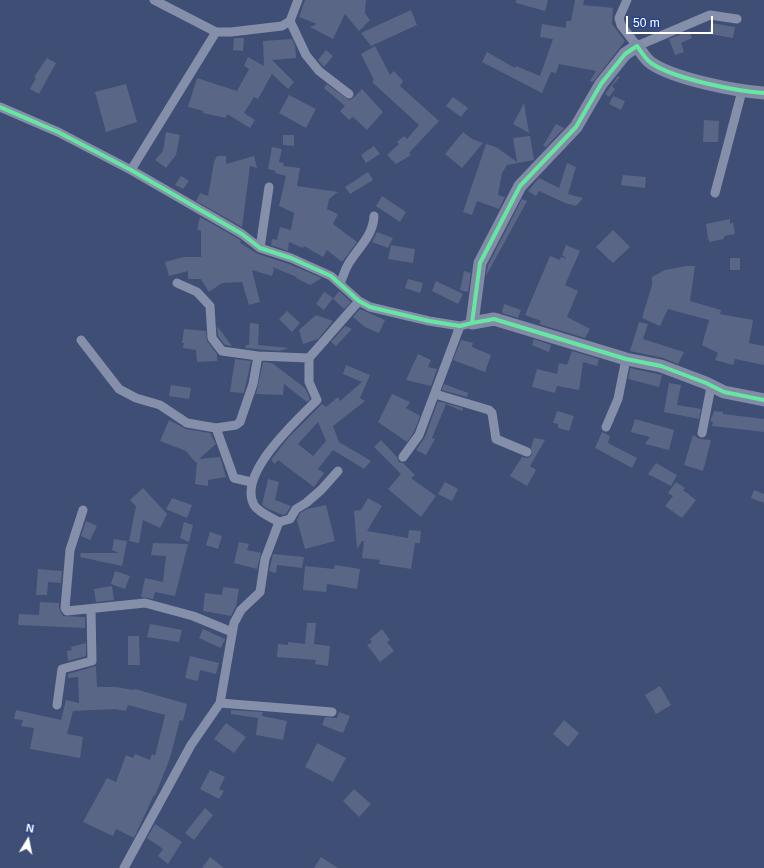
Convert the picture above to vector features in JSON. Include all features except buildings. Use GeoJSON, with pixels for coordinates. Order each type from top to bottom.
{"type":"FeatureCollection","features":[{"type":"Feature","properties":{"kind":"street"},"geometry":{"type":"LineString","coordinates":[[154,0],[216,32],[282,26],[290,22],[298,0]]}},
{"type":"Feature","properties":{"kind":"street"},"geometry":{"type":"LineString","coordinates":[[628,0],[619,18],[621,25],[649,62],[668,72],[742,91],[764,93]]}},
{"type":"Feature","properties":{"kind":"street"},"geometry":{"type":"LineString","coordinates":[[403,457],[419,435],[435,394],[466,324],[480,263],[520,186],[576,127],[601,84],[625,54],[637,46],[710,15],[737,19]]}},
{"type":"Feature","properties":{"kind":"street"},"geometry":{"type":"LineString","coordinates":[[290,22],[306,56],[320,71],[349,94]]}},
{"type":"Feature","properties":{"kind":"street"},"geometry":{"type":"LineString","coordinates":[[131,170],[216,32]]}},
{"type":"Feature","properties":{"kind":"street"},"geometry":{"type":"LineString","coordinates":[[715,193],[742,91]]}},
{"type":"Feature","properties":{"kind":"street"},"geometry":{"type":"LineString","coordinates":[[0,106],[58,132],[131,170],[242,234],[260,248],[312,266],[331,276],[358,300],[370,306],[404,315],[466,324],[494,319],[626,359],[661,366],[724,392],[764,400]]}},
{"type":"Feature","properties":{"kind":"street"},"geometry":{"type":"LineString","coordinates":[[260,248],[269,187]]}},
{"type":"Feature","properties":{"kind":"street"},"geometry":{"type":"LineString","coordinates":[[340,284],[348,265],[362,243],[371,234],[374,227],[374,216]]}},
{"type":"Feature","properties":{"kind":"street"},"geometry":{"type":"LineString","coordinates":[[177,283],[197,292],[210,306],[212,338],[222,351],[258,356],[309,358]]}},
{"type":"Feature","properties":{"kind":"street"},"geometry":{"type":"LineString","coordinates":[[338,471],[306,504],[296,509],[290,519],[279,522],[256,508],[253,504],[251,482],[261,462],[281,437],[317,400],[309,382],[309,358],[358,300]]}},
{"type":"Feature","properties":{"kind":"street"},"geometry":{"type":"LineString","coordinates":[[81,340],[119,389],[136,398],[160,405],[187,423],[216,428],[236,425],[240,422],[253,384],[258,356]]}},
{"type":"Feature","properties":{"kind":"street"},"geometry":{"type":"LineString","coordinates":[[606,427],[618,399],[626,359]]}},
{"type":"Feature","properties":{"kind":"street"},"geometry":{"type":"LineString","coordinates":[[702,433],[712,387]]}},
{"type":"Feature","properties":{"kind":"street"},"geometry":{"type":"LineString","coordinates":[[435,394],[489,410],[492,413],[496,439],[528,452]]}},
{"type":"Feature","properties":{"kind":"street"},"geometry":{"type":"LineString","coordinates":[[216,428],[234,478],[251,482]]}},
{"type":"Feature","properties":{"kind":"street"},"geometry":{"type":"LineString","coordinates":[[84,510],[70,550],[65,608],[67,612],[145,603],[193,616],[232,632]]}},
{"type":"Feature","properties":{"kind":"street"},"geometry":{"type":"LineString","coordinates":[[124,868],[191,745],[220,703],[234,623],[241,610],[260,592],[265,559],[279,522]]}},
{"type":"Feature","properties":{"kind":"street"},"geometry":{"type":"LineString","coordinates":[[57,705],[62,669],[92,661],[92,610]]}},
{"type":"Feature","properties":{"kind":"street"},"geometry":{"type":"LineString","coordinates":[[220,703],[332,712]]}},
{"type":"Feature","properties":{"kind":"cycle path"},"geometry":{"type":"LineString","coordinates":[[764,93],[722,87],[674,74],[651,63],[637,46],[625,54],[601,84],[576,127],[520,186],[480,263],[472,323],[494,319],[626,359],[661,366],[706,383],[724,392],[764,400]]}},
{"type":"Feature","properties":{"kind":"cycle path"},"geometry":{"type":"LineString","coordinates":[[0,107],[58,132],[131,170],[242,234],[260,248],[291,258],[331,276],[359,301],[370,307],[429,321],[460,326],[472,323]]}}]}
